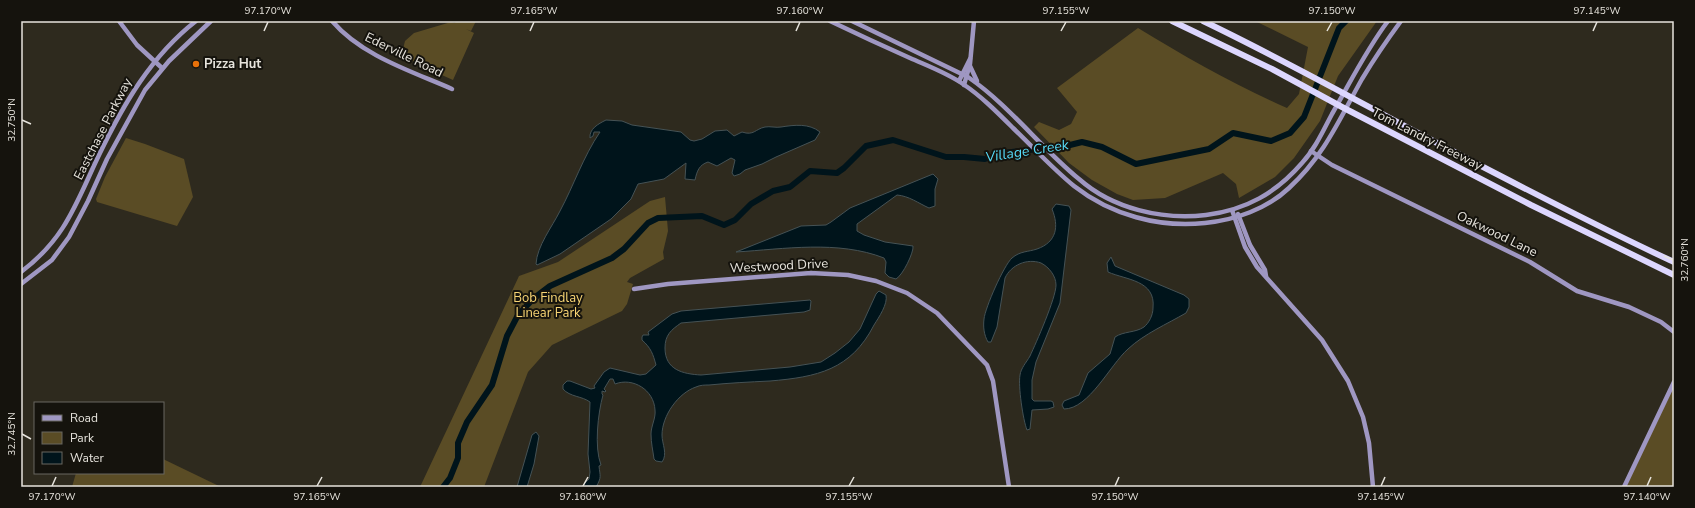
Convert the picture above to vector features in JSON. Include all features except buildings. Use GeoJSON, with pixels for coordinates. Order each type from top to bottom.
{"type":"FeatureCollection","features":[{"type":"Feature","properties":{"kind":"highway","name":"Tom Landry Freeway"},"geometry":{"type":"LineString","coordinates":[[1172,21],[1272,69],[1364,119],[1531,205],[1674,275]]}},
{"type":"Feature","properties":{"kind":"highway","name":"Tom Landry Freeway"},"geometry":{"type":"LineString","coordinates":[[1203,21],[1278,58],[1564,209],[1674,262]]}},
{"type":"Feature","properties":{"kind":"main road"},"geometry":{"type":"LineString","coordinates":[[119,21],[137,45],[162,68]]}},
{"type":"Feature","properties":{"kind":"main road","name":"Eastchase Parkway"},"geometry":{"type":"LineString","coordinates":[[81,197],[109,135],[132,93],[168,46],[196,21]]}},
{"type":"Feature","properties":{"kind":"main road","name":"Eastchase Parkway"},"geometry":{"type":"LineString","coordinates":[[74,229],[142,94],[162,68],[211,21]]}},
{"type":"Feature","properties":{"kind":"main road","name":"Ederville Road"},"geometry":{"type":"LineString","coordinates":[[332,21],[349,38],[362,48],[452,90]]}},
{"type":"Feature","properties":{"kind":"main road"},"geometry":{"type":"LineString","coordinates":[[830,21],[959,81],[989,105],[1076,187],[1097,200],[1143,220],[1174,224],[1215,222],[1248,213],[1283,194],[1318,157],[1380,49],[1401,21]]}},
{"type":"Feature","properties":{"kind":"main road"},"geometry":{"type":"LineString","coordinates":[[852,21],[965,74],[980,85],[1012,114],[1079,180],[1092,189],[1117,202],[1141,210],[1162,215],[1186,217],[1234,210],[1253,202],[1272,191],[1303,162],[1322,134],[1355,73],[1388,21]]}},
{"type":"Feature","properties":{"kind":"main road"},"geometry":{"type":"LineString","coordinates":[[964,85],[965,74],[970,62],[974,21]]}},
{"type":"Feature","properties":{"kind":"main road"},"geometry":{"type":"LineString","coordinates":[[970,62],[973,74],[980,85]]}},
{"type":"Feature","properties":{"kind":"main road"},"geometry":{"type":"LineString","coordinates":[[959,81],[965,74]]}},
{"type":"Feature","properties":{"kind":"main road"},"geometry":{"type":"LineString","coordinates":[[109,135],[118,139]]}},
{"type":"Feature","properties":{"kind":"main road","name":"Oakwood Lane"},"geometry":{"type":"LineString","coordinates":[[1310,152],[1530,262],[1572,289],[1589,296],[1635,309],[1661,322],[1674,332]]}},
{"type":"Feature","properties":{"kind":"main road"},"geometry":{"type":"LineString","coordinates":[[21,284],[52,260],[74,229],[83,205],[81,197]]}},
{"type":"Feature","properties":{"kind":"main road"},"geometry":{"type":"LineString","coordinates":[[21,272],[56,239],[66,225],[81,197]]}},
{"type":"Feature","properties":{"kind":"main road"},"geometry":{"type":"LineString","coordinates":[[1234,210],[1250,245],[1265,270],[1266,276],[1322,340],[1348,381],[1363,417],[1369,443],[1373,487]]}},
{"type":"Feature","properties":{"kind":"main road","name":"Westwood Drive"},"geometry":{"type":"LineString","coordinates":[[634,289],[675,283],[826,273],[848,275],[876,281],[907,293],[937,313],[977,354],[989,369],[993,382],[1009,487]]}},
{"type":"Feature","properties":{"kind":"main road"},"geometry":{"type":"LineString","coordinates":[[1624,487],[1674,382]]}},
{"type":"Feature","properties":{"kind":"green space"},"geometry":{"type":"Polygon","coordinates":[[[456,21],[476,21],[471,31],[466,29],[474,33],[453,80],[417,64],[402,53],[405,41],[414,33],[451,22],[455,23],[456,21]]]}},
{"type":"Feature","properties":{"kind":"green space"},"geometry":{"type":"Polygon","coordinates":[[[1255,21],[1377,21],[1338,76],[1320,121],[1294,158],[1275,177],[1239,198],[1236,184],[1223,173],[1165,198],[1133,200],[1117,194],[1092,180],[1069,163],[1034,127],[1039,122],[1059,130],[1071,124],[1077,112],[1057,88],[1138,28],[1211,71],[1287,108],[1299,94],[1308,47],[1255,21]]]}},
{"type":"Feature","properties":{"kind":"green space"},"geometry":{"type":"Polygon","coordinates":[[[126,138],[184,159],[193,197],[177,226],[97,202],[96,199],[105,177],[126,138]]]}},
{"type":"Feature","properties":{"kind":"green space","name":"Bob Findlay Linear Park"},"geometry":{"type":"Polygon","coordinates":[[[665,197],[668,231],[663,252],[664,259],[630,278],[627,282],[633,284],[627,304],[622,311],[552,345],[528,372],[484,487],[420,487],[519,276],[558,262],[650,201],[665,197]]]}},
{"type":"Feature","properties":{"kind":"green space"},"geometry":{"type":"Polygon","coordinates":[[[1674,386],[1674,487],[1626,487],[1674,386]]]}},
{"type":"Feature","properties":{"kind":"green space"},"geometry":{"type":"Polygon","coordinates":[[[164,459],[221,487],[72,487],[76,474],[164,474],[164,459]]]}},
{"type":"Feature","properties":{"kind":"water"},"geometry":{"type":"Polygon","coordinates":[[[606,120],[622,121],[632,125],[681,132],[690,140],[694,141],[702,139],[715,131],[727,130],[734,136],[742,132],[752,133],[767,127],[801,125],[811,127],[820,132],[815,140],[734,176],[732,173],[735,160],[731,158],[717,166],[708,162],[705,163],[699,169],[695,180],[685,179],[686,163],[664,179],[638,184],[631,199],[611,219],[560,254],[537,265],[539,250],[545,237],[557,217],[589,151],[600,132],[594,132],[593,136],[590,138],[591,132],[597,125],[606,120]]]}},
{"type":"Feature","properties":{"kind":"water"},"geometry":{"type":"Polygon","coordinates":[[[933,174],[938,179],[935,189],[935,206],[929,208],[909,198],[897,195],[857,224],[857,231],[864,235],[885,242],[913,246],[908,263],[896,279],[889,277],[885,273],[886,262],[884,258],[866,252],[830,247],[811,247],[736,252],[801,226],[826,225],[850,208],[933,174]]]}},
{"type":"Feature","properties":{"kind":"water"},"geometry":{"type":"Polygon","coordinates":[[[1056,204],[1069,206],[1071,210],[1060,303],[1036,362],[1032,380],[1032,399],[1034,401],[1051,401],[1053,402],[1054,407],[1032,410],[1030,429],[1027,430],[1021,403],[1020,375],[1037,341],[1053,300],[1056,285],[1052,272],[1041,263],[1030,261],[1015,266],[1005,278],[997,327],[991,342],[988,342],[986,337],[984,319],[995,287],[1004,269],[1012,258],[1021,253],[1044,246],[1052,238],[1056,227],[1052,209],[1056,204]]]}},
{"type":"Feature","properties":{"kind":"water"},"geometry":{"type":"Polygon","coordinates":[[[1111,257],[1115,266],[1184,295],[1189,299],[1189,307],[1186,313],[1148,334],[1134,344],[1121,356],[1099,385],[1082,402],[1073,407],[1064,409],[1062,405],[1064,401],[1079,395],[1088,373],[1110,354],[1115,337],[1144,327],[1148,323],[1153,311],[1153,299],[1145,286],[1138,282],[1108,272],[1107,263],[1111,257]]]}},
{"type":"Feature","properties":{"kind":"water"},"geometry":{"type":"Polygon","coordinates":[[[879,291],[886,295],[886,302],[881,314],[865,340],[855,352],[831,368],[803,377],[770,381],[701,385],[683,394],[672,406],[665,420],[662,438],[665,456],[662,462],[654,459],[651,434],[655,410],[651,397],[647,391],[635,384],[622,382],[615,384],[613,379],[610,379],[604,389],[606,391],[602,391],[603,395],[598,420],[597,440],[601,465],[599,466],[600,479],[596,487],[581,487],[589,479],[590,472],[588,454],[590,402],[566,392],[563,389],[563,385],[567,381],[591,389],[595,388],[594,386],[604,372],[610,368],[640,375],[646,374],[656,365],[651,351],[642,340],[643,335],[649,335],[648,332],[672,314],[681,311],[810,300],[810,310],[804,312],[681,323],[667,336],[665,343],[666,355],[668,361],[676,369],[682,372],[701,375],[790,367],[821,362],[849,342],[860,329],[876,294],[879,291]]]}},
{"type":"Feature","properties":{"kind":"water"},"geometry":{"type":"Polygon","coordinates":[[[536,432],[539,436],[534,464],[527,487],[517,487],[532,435],[536,432]]]}},
{"type":"Feature","properties":{"kind":"waterway","name":"Village Creek"},"geometry":{"type":"LineString","coordinates":[[443,487],[450,478],[458,458],[458,443],[467,422],[492,385],[507,336],[518,315],[533,299],[550,286],[612,258],[624,249],[648,223],[658,218],[702,216],[724,225],[735,220],[751,204],[773,191],[790,187],[810,171],[837,173],[866,146],[893,140],[946,157],[985,159],[1003,153],[1066,146],[1082,142],[1102,147],[1136,164],[1209,149],[1233,133],[1271,141],[1290,133],[1304,117],[1339,28],[1346,21]]}},
{"type":"Feature","properties":{"kind":"place","name":"Pizza Hut"},"geometry":{"type":"Point","coordinates":[196,64]}}]}
